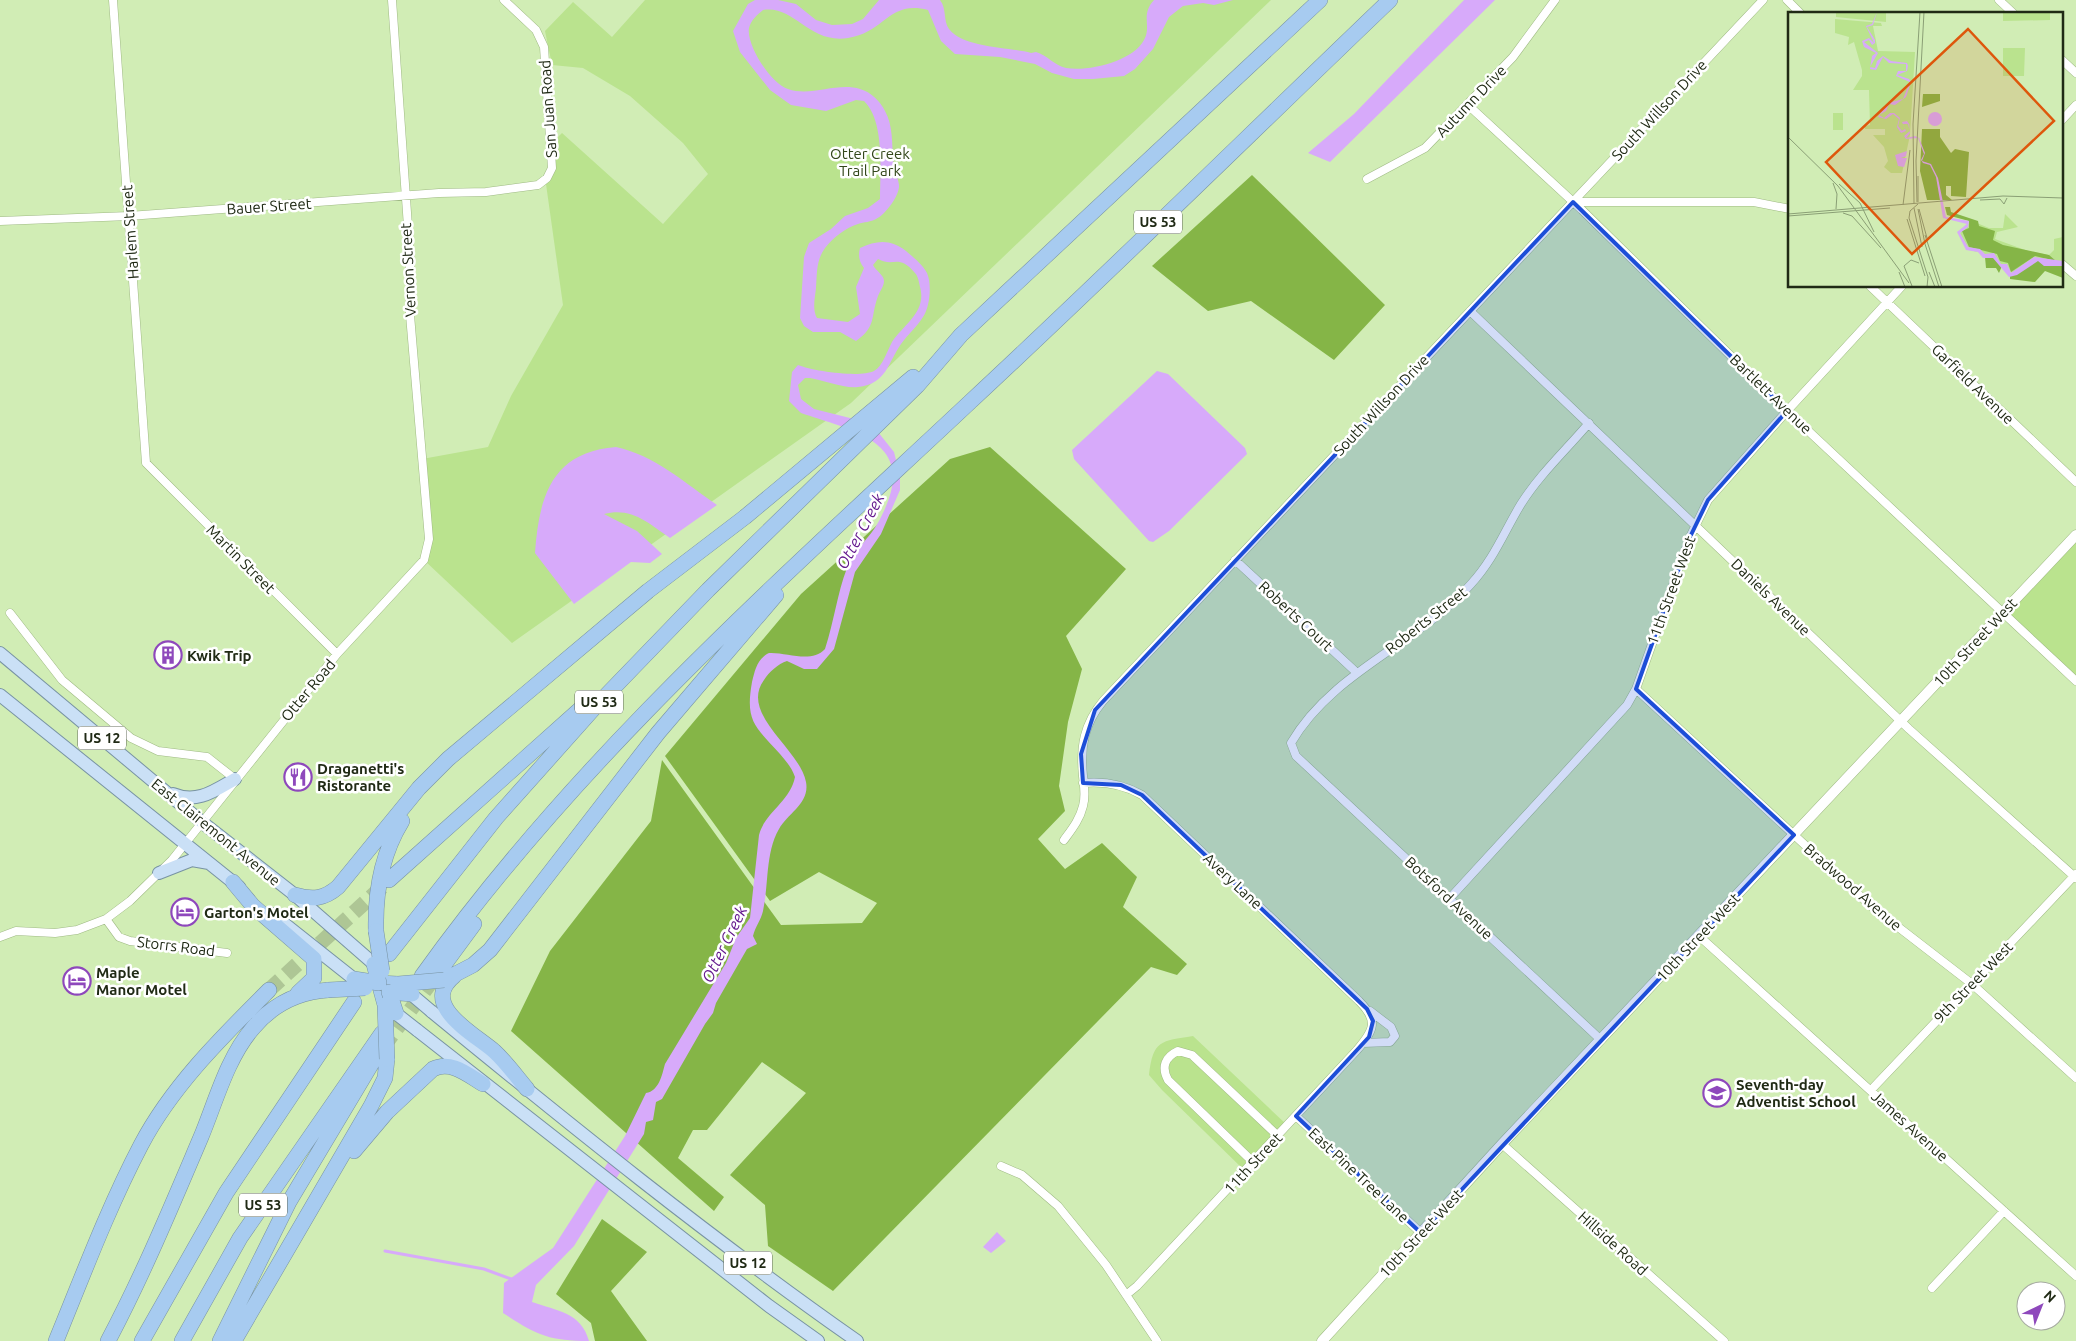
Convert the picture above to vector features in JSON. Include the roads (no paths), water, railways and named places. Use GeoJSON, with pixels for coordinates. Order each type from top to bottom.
{"type":"FeatureCollection","features":[{"type":"Feature","properties":{"kind":"highway"},"geometry":{"type":"LineString","coordinates":[[295,896],[309,899],[322,898],[338,887],[419,788],[468,741],[648,591],[915,381],[1320,0]]}},
{"type":"Feature","properties":{"kind":"highway","name":"US 53"},"geometry":{"type":"LineString","coordinates":[[422,976],[486,892],[573,791],[709,646],[926,444],[1390,0]]}},
{"type":"Feature","properties":{"kind":"highway","name":"US 53"},"geometry":{"type":"LineString","coordinates":[[389,954],[496,818],[638,661],[915,381]]}},
{"type":"Feature","properties":{"kind":"highway"},"geometry":{"type":"LineString","coordinates":[[296,995],[328,990],[381,987],[445,977],[479,960],[490,950],[704,677],[841,524]]}},
{"type":"Feature","properties":{"kind":"highway"},"geometry":{"type":"LineString","coordinates":[[389,880],[638,661]]}},
{"type":"Feature","properties":{"kind":"highway"},"geometry":{"type":"LineString","coordinates":[[234,1341],[333,1174],[380,1088],[387,1069],[376,931],[377,891],[382,864],[393,837],[422,795],[468,741]]}},
{"type":"Feature","properties":{"kind":"highway"},"geometry":{"type":"LineString","coordinates":[[526,1089],[494,1052],[448,1012],[442,1002],[443,989],[445,977],[508,875],[573,791]]}},
{"type":"Feature","properties":{"kind":"highway"},"geometry":{"type":"LineString","coordinates":[[111,1337],[238,1050],[262,1020],[307,987],[314,978],[314,959],[253,906],[233,882]]}},
{"type":"Feature","properties":{"kind":"highway"},"geometry":{"type":"LineString","coordinates":[[381,987],[412,994]]}},
{"type":"Feature","properties":{"kind":"highway"},"geometry":{"type":"LineString","coordinates":[[56,1341],[97,1239],[141,1144],[181,1085],[224,1036],[269,990]]}},
{"type":"Feature","properties":{"kind":"highway","name":"US 53"},"geometry":{"type":"LineString","coordinates":[[142,1341],[226,1193],[354,1002]]}},
{"type":"Feature","properties":{"kind":"highway"},"geometry":{"type":"LineString","coordinates":[[220,1341],[291,1197],[384,1046]]}},
{"type":"Feature","properties":{"kind":"highway","name":"US 53"},"geometry":{"type":"LineString","coordinates":[[182,1341],[240,1238],[384,1046]]}},
{"type":"Feature","properties":{"kind":"highway"},"geometry":{"type":"LineString","coordinates":[[333,1174],[387,1112],[433,1069],[442,1066],[453,1067],[483,1084]]}},
{"type":"Feature","properties":{"kind":"main road"},"geometry":{"type":"LineString","coordinates":[[0,648],[11,662]]}},
{"type":"Feature","properties":{"kind":"main road","name":"East Clairemont Avenue"},"geometry":{"type":"LineString","coordinates":[[0,653],[203,823],[295,896],[355,948],[381,987],[417,1030],[483,1084]]}},
{"type":"Feature","properties":{"kind":"main road","name":"East Clairemont Avenue"},"geometry":{"type":"LineString","coordinates":[[0,695],[342,969],[381,987]]}},
{"type":"Feature","properties":{"kind":"main road"},"geometry":{"type":"LineString","coordinates":[[163,789],[185,798],[193,798],[212,792],[235,779]]}},
{"type":"Feature","properties":{"kind":"main road"},"geometry":{"type":"LineString","coordinates":[[159,873],[192,860],[211,864]]}},
{"type":"Feature","properties":{"kind":"main road","name":"US 12"},"geometry":{"type":"LineString","coordinates":[[412,994],[526,1089],[713,1237],[857,1341]]}},
{"type":"Feature","properties":{"kind":"main road","name":"US 12"},"geometry":{"type":"LineString","coordinates":[[483,1084],[630,1196],[730,1276],[818,1341]]}},
{"type":"Feature","properties":{"kind":"street","name":"Harlem Street"},"geometry":{"type":"LineString","coordinates":[[113,0],[146,463]]}},
{"type":"Feature","properties":{"kind":"street","name":"Vernon Street"},"geometry":{"type":"LineString","coordinates":[[392,0],[404,196],[410,255],[410,315],[429,539]]}},
{"type":"Feature","properties":{"kind":"street","name":"San Juan Road"},"geometry":{"type":"LineString","coordinates":[[504,0],[536,30],[544,47],[552,168],[547,178],[538,185]]}},
{"type":"Feature","properties":{"kind":"street","name":"Autumn Drive"},"geometry":{"type":"LineString","coordinates":[[1368,179],[1425,148],[1513,57],[1555,0]]}},
{"type":"Feature","properties":{"kind":"street","name":"South Willson Drive"},"geometry":{"type":"LineString","coordinates":[[1064,840],[1080,816],[1085,796],[1081,754],[1089,720],[1095,710],[1763,0]]}},
{"type":"Feature","properties":{"kind":"street"},"geometry":{"type":"LineString","coordinates":[[1787,0],[1799,12]]}},
{"type":"Feature","properties":{"kind":"street"},"geometry":{"type":"LineString","coordinates":[[1999,0],[2012,12]]}},
{"type":"Feature","properties":{"kind":"street"},"geometry":{"type":"LineString","coordinates":[[2064,62],[2076,73]]}},
{"type":"Feature","properties":{"kind":"street","name":"Bartlett Avenue"},"geometry":{"type":"LineString","coordinates":[[1468,105],[1573,202],[1787,411],[2076,680]]}},
{"type":"Feature","properties":{"kind":"street"},"geometry":{"type":"LineString","coordinates":[[2064,118],[2076,105]]}},
{"type":"Feature","properties":{"kind":"street","name":"Bauer Street"},"geometry":{"type":"LineString","coordinates":[[0,221],[128,216],[486,192],[538,185]]}},
{"type":"Feature","properties":{"kind":"street"},"geometry":{"type":"LineString","coordinates":[[1573,202],[1754,202],[1788,209]]}},
{"type":"Feature","properties":{"kind":"street"},"geometry":{"type":"LineString","coordinates":[[2064,266],[2076,276]]}},
{"type":"Feature","properties":{"kind":"street","name":"Garfield Avenue"},"geometry":{"type":"LineString","coordinates":[[1872,288],[2076,482]]}},
{"type":"Feature","properties":{"kind":"street","name":"11th Street West"},"geometry":{"type":"LineString","coordinates":[[1450,898],[1627,705],[1636,689],[1695,525],[1708,500],[1900,288]]}},
{"type":"Feature","properties":{"kind":"street","name":"Daniels Avenue"},"geometry":{"type":"LineString","coordinates":[[1470,311],[1901,721],[2075,876]]}},
{"type":"Feature","properties":{"kind":"street","name":"Roberts Street"},"geometry":{"type":"LineString","coordinates":[[1296,756],[1291,743],[1303,723],[1356,672],[1427,622],[1471,585],[1502,541],[1520,506],[1538,479],[1589,424]]}},
{"type":"Feature","properties":{"kind":"street","name":"Martin Street"},"geometry":{"type":"LineString","coordinates":[[146,463],[337,654]]}},
{"type":"Feature","properties":{"kind":"street","name":"10th Street West"},"geometry":{"type":"LineString","coordinates":[[1322,1341],[1502,1144],[2076,535]]}},
{"type":"Feature","properties":{"kind":"street","name":"Otter Road"},"geometry":{"type":"LineString","coordinates":[[186,843],[235,779],[337,654],[424,560],[429,539]]}},
{"type":"Feature","properties":{"kind":"street","name":"Roberts Court"},"geometry":{"type":"LineString","coordinates":[[1235,560],[1356,672]]}},
{"type":"Feature","properties":{"kind":"street"},"geometry":{"type":"LineString","coordinates":[[10,613],[62,680],[131,738],[158,751],[207,757],[235,779]]}},
{"type":"Feature","properties":{"kind":"street","name":"Bradwood Avenue"},"geometry":{"type":"LineString","coordinates":[[1636,689],[1871,906],[1972,984],[2076,1078]]}},
{"type":"Feature","properties":{"kind":"street","name":"Botsford Avenue"},"geometry":{"type":"LineString","coordinates":[[1296,756],[1601,1040]]}},
{"type":"Feature","properties":{"kind":"street","name":"Avery Lane"},"geometry":{"type":"LineString","coordinates":[[1083,782],[1114,783],[1142,795],[1367,1009],[1391,1027],[1395,1036],[1390,1042],[1363,1043]]}},
{"type":"Feature","properties":{"kind":"street"},"geometry":{"type":"LineString","coordinates":[[0,937],[16,932],[48,933],[71,931],[106,919],[130,901],[186,843]]}},
{"type":"Feature","properties":{"kind":"street","name":"9th Street West"},"geometry":{"type":"LineString","coordinates":[[1871,1090],[2075,876]]}},
{"type":"Feature","properties":{"kind":"street","name":"Storrs Road"},"geometry":{"type":"LineString","coordinates":[[106,919],[120,937],[130,940],[227,953]]}},
{"type":"Feature","properties":{"kind":"street","name":"James Avenue"},"geometry":{"type":"LineString","coordinates":[[1699,936],[2076,1276]]}},
{"type":"Feature","properties":{"kind":"street","name":"11th Street"},"geometry":{"type":"LineString","coordinates":[[1126,1295],[1137,1286],[1254,1163],[1363,1043],[1368,1037],[1372,1026],[1367,1009]]}},
{"type":"Feature","properties":{"kind":"street"},"geometry":{"type":"LineString","coordinates":[[1254,1163],[1168,1080],[1164,1068],[1166,1060],[1178,1051],[1192,1055],[1278,1136]]}},
{"type":"Feature","properties":{"kind":"street","name":"East Pine Tree Lane"},"geometry":{"type":"LineString","coordinates":[[1296,1116],[1421,1233]]}},
{"type":"Feature","properties":{"kind":"street","name":"Hillside Road"},"geometry":{"type":"LineString","coordinates":[[1502,1144],[1724,1341]]}},
{"type":"Feature","properties":{"kind":"street"},"geometry":{"type":"LineString","coordinates":[[1001,1166],[1022,1175],[1058,1206],[1088,1241],[1157,1341]]}},
{"type":"Feature","properties":{"kind":"street"},"geometry":{"type":"LineString","coordinates":[[1932,1288],[2004,1211]]}},
{"type":"Feature","properties":{"kind":"waterway"},"geometry":{"type":"LineString","coordinates":[[385,1251],[484,1269],[514,1280]]}},
{"type":"Feature","properties":{"kind":"tunnel"},"geometry":{"type":"LineString","coordinates":[[269,990],[384,885]]}},
{"type":"Feature","properties":{"kind":"tunnel"},"geometry":{"type":"LineString","coordinates":[[383,1047],[437,974]]}},
{"type":"Feature","properties":{"kind":"place","name":"Kwik Trip"},"geometry":{"type":"Point","coordinates":[168,655]}},
{"type":"Feature","properties":{"kind":"place","name":"Draganetti's Ristorante"},"geometry":{"type":"Point","coordinates":[298,777]}},
{"type":"Feature","properties":{"kind":"place","name":"Garton's Motel"},"geometry":{"type":"Point","coordinates":[185,912]}},
{"type":"Feature","properties":{"kind":"place","name":"Maple Manor Motel"},"geometry":{"type":"Point","coordinates":[77,981]}},
{"type":"Feature","properties":{"kind":"place","name":"Seventh-day Adventist School"},"geometry":{"type":"Point","coordinates":[1717,1093]}},
{"type":"Feature","properties":{"kind":"park label","name":"Otter Creek Trail Park"},"geometry":{"type":"Point","coordinates":[870,162]}},
{"type":"Feature","properties":{"kind":"water label","name":"Otter Creek"},"geometry":{"type":"Point","coordinates":[860,531]}},
{"type":"Feature","properties":{"kind":"water label","name":"Otter Creek"},"geometry":{"type":"Point","coordinates":[724,944]}}]}
